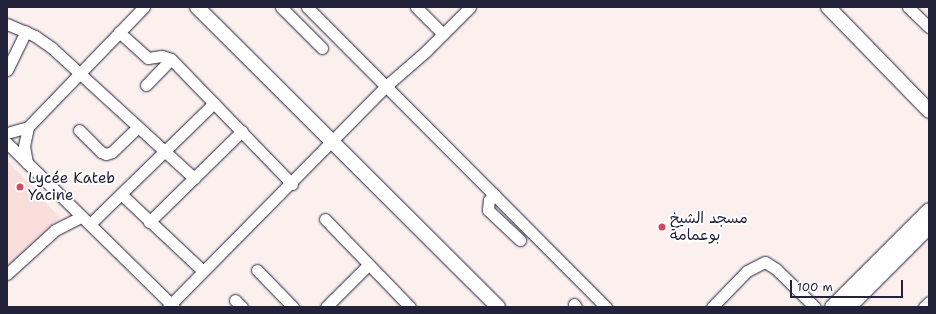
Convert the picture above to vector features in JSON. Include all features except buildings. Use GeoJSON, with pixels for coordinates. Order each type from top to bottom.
{"type":"FeatureCollection","features":[{"type":"Feature","properties":{"kind":"main road"},"geometry":{"type":"LineString","coordinates":[[186,7],[498,307]]}},
{"type":"Feature","properties":{"kind":"main road"},"geometry":{"type":"LineString","coordinates":[[197,7],[330,144],[484,307]]}},
{"type":"Feature","properties":{"kind":"main road"},"geometry":{"type":"LineString","coordinates":[[828,7],[929,111]]}},
{"type":"Feature","properties":{"kind":"main road"},"geometry":{"type":"LineString","coordinates":[[838,7],[929,99]]}},
{"type":"Feature","properties":{"kind":"main road"},"geometry":{"type":"LineString","coordinates":[[832,307],[929,210]]}},
{"type":"Feature","properties":{"kind":"main road"},"geometry":{"type":"LineString","coordinates":[[849,307],[929,227]]}},
{"type":"Feature","properties":{"kind":"street"},"geometry":{"type":"LineString","coordinates":[[7,133],[28,127],[80,75],[142,7]]}},
{"type":"Feature","properties":{"kind":"street"},"geometry":{"type":"LineString","coordinates":[[307,7],[386,86],[421,125],[494,194],[606,307]]}},
{"type":"Feature","properties":{"kind":"street"},"geometry":{"type":"LineString","coordinates":[[416,7],[443,34]]}},
{"type":"Feature","properties":{"kind":"street"},"geometry":{"type":"LineString","coordinates":[[7,143],[171,306],[202,271],[292,184],[386,86],[470,7]]}},
{"type":"Feature","properties":{"kind":"street"},"geometry":{"type":"LineString","coordinates":[[908,7],[929,27]]}},
{"type":"Feature","properties":{"kind":"street"},"geometry":{"type":"LineString","coordinates":[[289,10],[322,48]]}},
{"type":"Feature","properties":{"kind":"street"},"geometry":{"type":"LineString","coordinates":[[7,24],[26,31],[52,48],[194,178]]}},
{"type":"Feature","properties":{"kind":"street"},"geometry":{"type":"LineString","coordinates":[[7,70],[26,31]]}},
{"type":"Feature","properties":{"kind":"street"},"geometry":{"type":"LineString","coordinates":[[119,32],[148,58],[162,56],[171,59],[242,130],[292,184]]}},
{"type":"Feature","properties":{"kind":"street"},"geometry":{"type":"LineString","coordinates":[[146,85],[171,59]]}},
{"type":"Feature","properties":{"kind":"street"},"geometry":{"type":"LineString","coordinates":[[90,224],[214,103]]}},
{"type":"Feature","properties":{"kind":"street"},"geometry":{"type":"LineString","coordinates":[[28,127],[24,146],[28,163]]}},
{"type":"Feature","properties":{"kind":"street"},"geometry":{"type":"LineString","coordinates":[[79,130],[99,150],[106,154],[112,152],[138,127]]}},
{"type":"Feature","properties":{"kind":"street"},"geometry":{"type":"LineString","coordinates":[[149,222],[242,130]]}},
{"type":"Feature","properties":{"kind":"street"},"geometry":{"type":"LineString","coordinates":[[121,194],[202,271]]}},
{"type":"Feature","properties":{"kind":"street"},"geometry":{"type":"LineString","coordinates":[[494,194],[489,200],[488,210],[520,240]]}},
{"type":"Feature","properties":{"kind":"street"},"geometry":{"type":"LineString","coordinates":[[7,274],[55,230],[81,217]]}},
{"type":"Feature","properties":{"kind":"street"},"geometry":{"type":"LineString","coordinates":[[325,219],[410,307]]}},
{"type":"Feature","properties":{"kind":"street"},"geometry":{"type":"LineString","coordinates":[[712,307],[747,271],[765,262],[776,269],[815,307]]}},
{"type":"Feature","properties":{"kind":"street"},"geometry":{"type":"LineString","coordinates":[[326,307],[368,265]]}},
{"type":"Feature","properties":{"kind":"street"},"geometry":{"type":"LineString","coordinates":[[257,270],[293,307]]}},
{"type":"Feature","properties":{"kind":"street"},"geometry":{"type":"LineString","coordinates":[[924,307],[929,302]]}},
{"type":"Feature","properties":{"kind":"shaded area","name":"Lycée Kateb Yacine"},"geometry":{"type":"Polygon","coordinates":[[[7,160],[60,218],[7,267],[7,160]]]}},
{"type":"Feature","properties":{"kind":"place","name":"Lycée Kateb Yacine"},"geometry":{"type":"Point","coordinates":[20,187]}},
{"type":"Feature","properties":{"kind":"place","name":"مسجد الشيخ بوعمامة"},"geometry":{"type":"Point","coordinates":[662,227]}}]}
